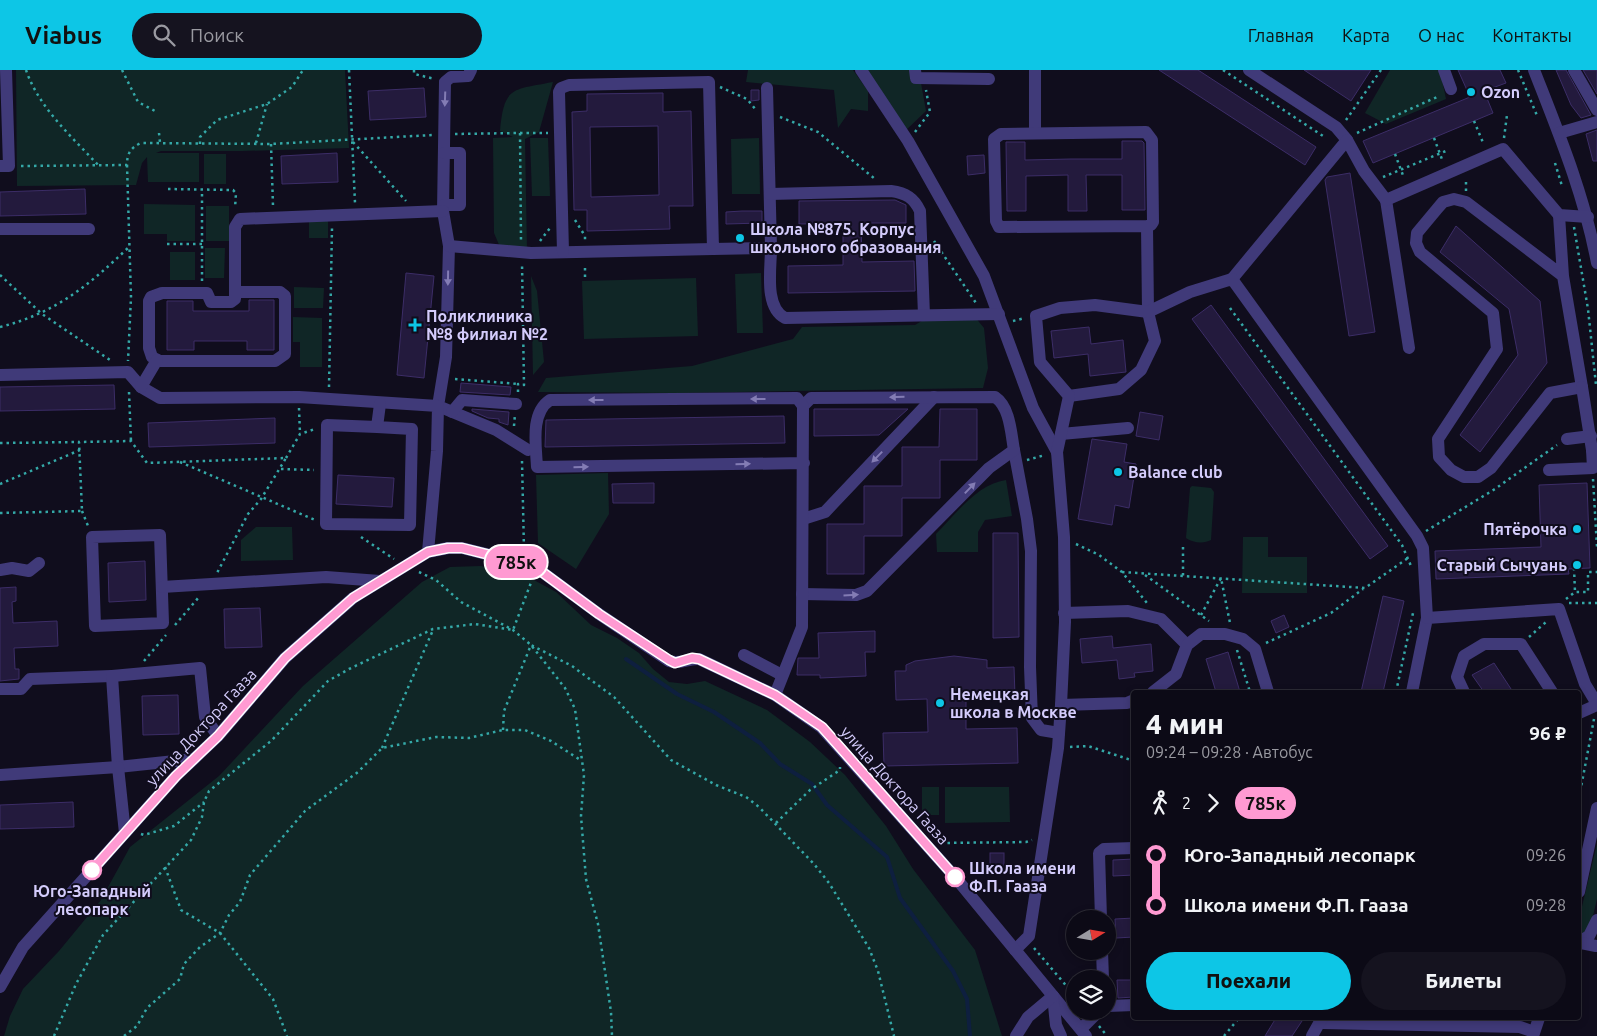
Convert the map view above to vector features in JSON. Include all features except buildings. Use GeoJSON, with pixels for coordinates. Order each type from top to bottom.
{"type":"FeatureCollection","features":[{"type":"Feature","properties":{"kind":"street"},"geometry":{"type":"LineString","coordinates":[[4,166],[6,70]]}},
{"type":"Feature","properties":{"kind":"street"},"geometry":{"type":"LineString","coordinates":[[428,552],[432,526],[438,406],[446,357],[448,246],[443,208],[445,82],[451,77],[468,76],[470,70]]}},
{"type":"Feature","properties":{"kind":"street"},"geometry":{"type":"LineString","coordinates":[[861,70],[908,141],[984,276],[1033,408],[1057,452]]}},
{"type":"Feature","properties":{"kind":"street"},"geometry":{"type":"LineString","coordinates":[[915,70],[916,78],[989,79]]}},
{"type":"Feature","properties":{"kind":"street"},"geometry":{"type":"LineString","coordinates":[[1035,70],[1035,133]]}},
{"type":"Feature","properties":{"kind":"street"},"geometry":{"type":"LineString","coordinates":[[1249,70],[1336,127],[1347,140],[1372,182],[1386,200],[1409,348]]}},
{"type":"Feature","properties":{"kind":"street"},"geometry":{"type":"LineString","coordinates":[[1444,70],[1450,89]]}},
{"type":"Feature","properties":{"kind":"street"},"geometry":{"type":"LineString","coordinates":[[1534,70],[1559,133],[1588,216],[1597,261]]}},
{"type":"Feature","properties":{"kind":"street"},"geometry":{"type":"LineString","coordinates":[[1574,70],[1597,110]]}},
{"type":"Feature","properties":{"kind":"street"},"geometry":{"type":"LineString","coordinates":[[563,252],[568,215],[560,133],[560,92],[565,85],[710,82],[713,249]]}},
{"type":"Feature","properties":{"kind":"street"},"geometry":{"type":"LineString","coordinates":[[768,88],[772,303],[775,310],[785,318],[999,314]]}},
{"type":"Feature","properties":{"kind":"street"},"geometry":{"type":"LineString","coordinates":[[1559,133],[1597,122]]}},
{"type":"Feature","properties":{"kind":"street"},"geometry":{"type":"LineString","coordinates":[[1141,132],[1150,135],[1153,222],[1147,226],[999,227],[996,221],[994,139],[1001,134],[1035,133],[1141,132]]}},
{"type":"Feature","properties":{"kind":"street"},"geometry":{"type":"LineString","coordinates":[[1069,396],[1040,362],[1036,316],[1060,308],[1096,305],[1148,312],[1190,292],[1232,279],[1347,140]]}},
{"type":"Feature","properties":{"kind":"street"},"geometry":{"type":"LineString","coordinates":[[1386,200],[1503,149],[1560,215],[1563,276],[1594,450],[1593,468],[1549,470]]}},
{"type":"Feature","properties":{"kind":"street"},"geometry":{"type":"LineString","coordinates":[[770,194],[891,191],[908,195],[916,202],[920,212],[924,315]]}},
{"type":"Feature","properties":{"kind":"street"},"geometry":{"type":"LineString","coordinates":[[1563,276],[1466,202],[1454,200],[1443,202],[1417,233],[1416,243],[1420,252],[1493,313],[1497,349],[1438,439],[1439,457],[1451,470],[1464,477],[1478,477],[1491,468],[1550,393],[1582,387]]}},
{"type":"Feature","properties":{"kind":"street"},"geometry":{"type":"LineString","coordinates":[[236,292],[280,292],[285,296],[286,351],[282,358],[275,361],[157,360],[152,357],[149,348],[149,301],[152,297],[162,293],[202,293],[208,294],[211,302],[231,302],[235,299],[235,227],[237,222],[244,218],[416,212],[443,208]]}},
{"type":"Feature","properties":{"kind":"street"},"geometry":{"type":"LineString","coordinates":[[1560,215],[1588,216]]}},
{"type":"Feature","properties":{"kind":"street"},"geometry":{"type":"LineString","coordinates":[[1069,396],[1119,389],[1141,370],[1155,342],[1148,312],[1147,226]]}},
{"type":"Feature","properties":{"kind":"street"},"geometry":{"type":"LineString","coordinates":[[0,230],[89,229]]}},
{"type":"Feature","properties":{"kind":"street"},"geometry":{"type":"LineString","coordinates":[[448,246],[526,253],[771,248]]}},
{"type":"Feature","properties":{"kind":"street"},"geometry":{"type":"LineString","coordinates":[[1232,279],[1417,536],[1423,548],[1427,618],[1412,690]]}},
{"type":"Feature","properties":{"kind":"street"},"geometry":{"type":"LineString","coordinates":[[141,387],[157,360]]}},
{"type":"Feature","properties":{"kind":"street"},"geometry":{"type":"LineString","coordinates":[[0,375],[128,372],[141,387],[160,398],[299,396],[380,404],[438,406],[496,430],[525,448]]}},
{"type":"Feature","properties":{"kind":"street"},"geometry":{"type":"LineString","coordinates":[[1015,950],[1029,936],[1059,733],[1064,613],[1064,538],[1057,452],[1069,396]]}},
{"type":"Feature","properties":{"kind":"street"},"geometry":{"type":"LineString","coordinates":[[803,519],[825,512],[934,397]]}},
{"type":"Feature","properties":{"kind":"street"},"geometry":{"type":"LineString","coordinates":[[803,406],[811,398],[995,397],[1002,401],[1010,425],[1031,551],[1030,667],[1032,718],[1041,730],[1059,733]]}},
{"type":"Feature","properties":{"kind":"street"},"geometry":{"type":"LineString","coordinates":[[775,695],[802,626],[804,463],[803,406],[797,398],[550,400],[542,405],[537,415],[537,467],[804,463]]}},
{"type":"Feature","properties":{"kind":"street"},"geometry":{"type":"LineString","coordinates":[[452,412],[462,400],[516,404]]}},
{"type":"Feature","properties":{"kind":"street"},"geometry":{"type":"LineString","coordinates":[[377,427],[380,404]]}},
{"type":"Feature","properties":{"kind":"street"},"geometry":{"type":"LineString","coordinates":[[410,525],[412,428],[327,426],[326,524],[432,526]]}},
{"type":"Feature","properties":{"kind":"street"},"geometry":{"type":"LineString","coordinates":[[1061,434],[1128,428]]}},
{"type":"Feature","properties":{"kind":"street"},"geometry":{"type":"LineString","coordinates":[[1567,438],[1591,436]]}},
{"type":"Feature","properties":{"kind":"street"},"geometry":{"type":"LineString","coordinates":[[802,594],[856,595],[867,592],[989,468],[1014,450]]}},
{"type":"Feature","properties":{"kind":"street"},"geometry":{"type":"LineString","coordinates":[[160,535],[163,624],[95,626],[92,537],[160,535]]}},
{"type":"Feature","properties":{"kind":"street","name":"улица Доктора Гааза"},"geometry":{"type":"LineString","coordinates":[[0,987],[23,947],[176,776],[218,736],[285,658],[353,598],[405,565],[428,552],[448,548],[462,548],[534,566],[599,614],[669,660],[675,663],[692,658],[699,659],[775,695],[822,727],[955,877],[1083,1033]]}},
{"type":"Feature","properties":{"kind":"street"},"geometry":{"type":"LineString","coordinates":[[0,570],[12,568],[29,571],[39,563]]}},
{"type":"Feature","properties":{"kind":"street"},"geometry":{"type":"LineString","coordinates":[[162,587],[209,586],[326,577],[380,581]]}},
{"type":"Feature","properties":{"kind":"street"},"geometry":{"type":"LineString","coordinates":[[1064,613],[1128,610],[1161,619],[1188,645]]}},
{"type":"Feature","properties":{"kind":"street"},"geometry":{"type":"LineString","coordinates":[[1427,618],[1560,610],[1585,684],[1596,708],[1581,712]]}},
{"type":"Feature","properties":{"kind":"street"},"geometry":{"type":"LineString","coordinates":[[1156,690],[1176,674],[1188,645],[1200,634],[1229,634],[1255,648],[1267,690]]}},
{"type":"Feature","properties":{"kind":"street"},"geometry":{"type":"LineString","coordinates":[[1463,690],[1457,677],[1464,656],[1484,644],[1521,644],[1551,690]]}},
{"type":"Feature","properties":{"kind":"street"},"geometry":{"type":"LineString","coordinates":[[744,655],[782,675]]}},
{"type":"Feature","properties":{"kind":"street"},"geometry":{"type":"LineString","coordinates":[[0,689],[21,689],[30,679],[112,676],[200,668],[205,717],[218,736]]}},
{"type":"Feature","properties":{"kind":"street"},"geometry":{"type":"LineString","coordinates":[[112,676],[118,767],[128,831]]}},
{"type":"Feature","properties":{"kind":"street"},"geometry":{"type":"LineString","coordinates":[[1061,705],[1131,701]]}},
{"type":"Feature","properties":{"kind":"street"},"geometry":{"type":"LineString","coordinates":[[0,775],[118,767],[194,759]]}},
{"type":"Feature","properties":{"kind":"street"},"geometry":{"type":"LineString","coordinates":[[1581,883],[1597,808]]}},
{"type":"Feature","properties":{"kind":"street"},"geometry":{"type":"LineString","coordinates":[[1101,910],[1100,853],[1104,849],[1131,848]]}},
{"type":"Feature","properties":{"kind":"street"},"geometry":{"type":"LineString","coordinates":[[1581,941],[1589,936],[1597,920]]}},
{"type":"Feature","properties":{"kind":"street"},"geometry":{"type":"LineString","coordinates":[[1581,942],[1596,946]]}},
{"type":"Feature","properties":{"kind":"street"},"geometry":{"type":"LineString","coordinates":[[1016,1036],[1028,1017],[1053,996]]}},
{"type":"Feature","properties":{"kind":"street"},"geometry":{"type":"LineString","coordinates":[[1053,996],[1056,1025],[1061,1036]]}},
{"type":"Feature","properties":{"kind":"street"},"geometry":{"type":"LineString","coordinates":[[1116,1006],[1131,1005]]}},
{"type":"Feature","properties":{"kind":"street"},"geometry":{"type":"LineString","coordinates":[[1083,1033],[1092,1020]]}},
{"type":"Feature","properties":{"kind":"street"},"geometry":{"type":"LineString","coordinates":[[1312,1036],[1321,1020],[1520,1027],[1534,1034],[1538,1020]]}},
{"type":"Feature","properties":{"kind":"path"},"geometry":{"type":"LineString","coordinates":[[26,70],[30,83],[57,122],[99,166]]}},
{"type":"Feature","properties":{"kind":"path"},"geometry":{"type":"LineString","coordinates":[[122,70],[138,102],[155,111]]}},
{"type":"Feature","properties":{"kind":"path"},"geometry":{"type":"LineString","coordinates":[[200,144],[200,137],[217,120],[267,104],[292,87],[303,70]]}},
{"type":"Feature","properties":{"kind":"path"},"geometry":{"type":"LineString","coordinates":[[349,70],[356,214]]}},
{"type":"Feature","properties":{"kind":"path"},"geometry":{"type":"LineString","coordinates":[[414,70],[414,74],[445,82]]}},
{"type":"Feature","properties":{"kind":"path"},"geometry":{"type":"LineString","coordinates":[[908,141],[930,112],[925,79]]}},
{"type":"Feature","properties":{"kind":"path"},"geometry":{"type":"LineString","coordinates":[[710,82],[747,99],[753,108],[768,117],[785,117],[818,132],[891,191]]}},
{"type":"Feature","properties":{"kind":"path"},"geometry":{"type":"LineString","coordinates":[[1347,140],[1360,131],[1437,97]]}},
{"type":"Feature","properties":{"kind":"path"},"geometry":{"type":"LineString","coordinates":[[256,143],[267,104]]}},
{"type":"Feature","properties":{"kind":"path"},"geometry":{"type":"LineString","coordinates":[[1504,140],[1507,115]]}},
{"type":"Feature","properties":{"kind":"path"},"geometry":{"type":"LineString","coordinates":[[1474,121],[1488,155]]}},
{"type":"Feature","properties":{"kind":"path"},"geometry":{"type":"LineString","coordinates":[[159,133],[160,143]]}},
{"type":"Feature","properties":{"kind":"path"},"geometry":{"type":"LineString","coordinates":[[520,133],[526,253],[524,385]]}},
{"type":"Feature","properties":{"kind":"path"},"geometry":{"type":"LineString","coordinates":[[286,458],[147,463],[131,441],[128,372],[131,297],[127,154],[134,146],[141,143],[271,144],[352,141],[444,134],[560,133]]}},
{"type":"Feature","properties":{"kind":"path"},"geometry":{"type":"LineString","coordinates":[[1434,138],[1442,158]]}},
{"type":"Feature","properties":{"kind":"path"},"geometry":{"type":"LineString","coordinates":[[352,141],[416,212]]}},
{"type":"Feature","properties":{"kind":"path"},"geometry":{"type":"LineString","coordinates":[[271,144],[274,218]]}},
{"type":"Feature","properties":{"kind":"path"},"geometry":{"type":"LineString","coordinates":[[1372,182],[1446,151]]}},
{"type":"Feature","properties":{"kind":"path"},"geometry":{"type":"LineString","coordinates":[[1395,154],[1409,189]]}},
{"type":"Feature","properties":{"kind":"path"},"geometry":{"type":"LineString","coordinates":[[1466,164],[1466,202]]}},
{"type":"Feature","properties":{"kind":"path"},"geometry":{"type":"LineString","coordinates":[[4,166],[127,166]]}},
{"type":"Feature","properties":{"kind":"path"},"geometry":{"type":"LineString","coordinates":[[168,189],[235,191],[235,227]]}},
{"type":"Feature","properties":{"kind":"path"},"geometry":{"type":"LineString","coordinates":[[202,190],[202,293]]}},
{"type":"Feature","properties":{"kind":"path"},"geometry":{"type":"LineString","coordinates":[[329,399],[332,215]]}},
{"type":"Feature","properties":{"kind":"path"},"geometry":{"type":"LineString","coordinates":[[526,253],[568,215],[585,236],[585,278]]}},
{"type":"Feature","properties":{"kind":"path"},"geometry":{"type":"LineString","coordinates":[[921,224],[983,314]]}},
{"type":"Feature","properties":{"kind":"path"},"geometry":{"type":"LineString","coordinates":[[167,244],[202,244]]}},
{"type":"Feature","properties":{"kind":"path"},"geometry":{"type":"LineString","coordinates":[[0,328],[42,314],[93,281],[129,246]]}},
{"type":"Feature","properties":{"kind":"path"},"geometry":{"type":"LineString","coordinates":[[0,276],[42,314],[128,372]]}},
{"type":"Feature","properties":{"kind":"path"},"geometry":{"type":"LineString","coordinates":[[1230,308],[1402,545],[1413,572]]}},
{"type":"Feature","properties":{"kind":"path"},"geometry":{"type":"LineString","coordinates":[[443,378],[518,384]]}},
{"type":"Feature","properties":{"kind":"path"},"geometry":{"type":"LineString","coordinates":[[132,674],[209,586],[248,514],[261,499],[281,468],[300,434],[299,396]]}},
{"type":"Feature","properties":{"kind":"path"},"geometry":{"type":"LineString","coordinates":[[300,434],[327,426]]}},
{"type":"Feature","properties":{"kind":"path"},"geometry":{"type":"LineString","coordinates":[[1417,536],[1495,489],[1567,438]]}},
{"type":"Feature","properties":{"kind":"path"},"geometry":{"type":"LineString","coordinates":[[0,443],[131,441]]}},
{"type":"Feature","properties":{"kind":"path"},"geometry":{"type":"LineString","coordinates":[[79,442],[82,511],[92,537]]}},
{"type":"Feature","properties":{"kind":"path"},"geometry":{"type":"LineString","coordinates":[[513,630],[532,580],[534,566],[524,552],[525,448]]}},
{"type":"Feature","properties":{"kind":"path"},"geometry":{"type":"LineString","coordinates":[[0,484],[80,450]]}},
{"type":"Feature","properties":{"kind":"path"},"geometry":{"type":"LineString","coordinates":[[179,462],[261,499],[326,524]]}},
{"type":"Feature","properties":{"kind":"path"},"geometry":{"type":"LineString","coordinates":[[281,468],[327,471]]}},
{"type":"Feature","properties":{"kind":"path"},"geometry":{"type":"LineString","coordinates":[[1593,468],[1597,547]]}},
{"type":"Feature","properties":{"kind":"path"},"geometry":{"type":"LineString","coordinates":[[0,513],[82,511]]}},
{"type":"Feature","properties":{"kind":"path"},"geometry":{"type":"LineString","coordinates":[[343,525],[405,565],[436,580],[461,602],[513,630],[530,645],[566,688],[575,709],[584,775],[581,816],[586,879],[599,933],[611,1012],[612,1036]]}},
{"type":"Feature","properties":{"kind":"path"},"geometry":{"type":"LineString","coordinates":[[1064,538],[1099,555],[1122,572],[1135,589]]}},
{"type":"Feature","properties":{"kind":"path"},"geometry":{"type":"LineString","coordinates":[[1183,547],[1183,577]]}},
{"type":"Feature","properties":{"kind":"path"},"geometry":{"type":"LineString","coordinates":[[1255,648],[1331,613],[1408,558]]}},
{"type":"Feature","properties":{"kind":"path"},"geometry":{"type":"LineString","coordinates":[[1574,568],[1575,592]]}},
{"type":"Feature","properties":{"kind":"path"},"geometry":{"type":"LineString","coordinates":[[1122,572],[1365,588]]}},
{"type":"Feature","properties":{"kind":"path"},"geometry":{"type":"LineString","coordinates":[[1566,600],[1575,592],[1588,592],[1588,572],[1597,572]]}},
{"type":"Feature","properties":{"kind":"path"},"geometry":{"type":"LineString","coordinates":[[1143,574],[1229,634]]}},
{"type":"Feature","properties":{"kind":"path"},"geometry":{"type":"LineString","coordinates":[[1201,615],[1221,578]]}},
{"type":"Feature","properties":{"kind":"path"},"geometry":{"type":"LineString","coordinates":[[1221,578],[1229,634],[1249,690]]}},
{"type":"Feature","properties":{"kind":"path"},"geometry":{"type":"LineString","coordinates":[[1574,602],[1597,603]]}},
{"type":"Feature","properties":{"kind":"path"},"geometry":{"type":"LineString","coordinates":[[1396,690],[1414,607]]}},
{"type":"Feature","properties":{"kind":"path"},"geometry":{"type":"LineString","coordinates":[[54,1036],[76,984],[104,935],[191,840],[202,817],[204,802],[209,791],[271,740],[328,681],[433,629],[475,624],[513,630]]}},
{"type":"Feature","properties":{"kind":"path"},"geometry":{"type":"LineString","coordinates":[[124,1036],[138,1026],[147,1008],[180,979],[184,964],[200,948],[220,933],[229,915],[240,902],[250,875],[305,811],[332,789],[358,772],[382,748],[433,629]]}},
{"type":"Feature","properties":{"kind":"path"},"geometry":{"type":"LineString","coordinates":[[503,730],[504,711],[530,645]]}},
{"type":"Feature","properties":{"kind":"path"},"geometry":{"type":"LineString","coordinates":[[530,645],[572,666],[614,697],[670,760],[716,785],[746,797],[776,823],[829,883],[869,948],[878,970],[894,1036]]}},
{"type":"Feature","properties":{"kind":"path"},"geometry":{"type":"LineString","coordinates":[[1581,787],[1596,708]]}},
{"type":"Feature","properties":{"kind":"path"},"geometry":{"type":"LineString","coordinates":[[382,748],[436,737],[469,738],[503,730],[525,730],[551,741],[582,761]]}},
{"type":"Feature","properties":{"kind":"path"},"geometry":{"type":"LineString","coordinates":[[1072,747],[1088,746],[1131,760]]}},
{"type":"Feature","properties":{"kind":"path"},"geometry":{"type":"LineString","coordinates":[[776,823],[810,790],[840,770]]}},
{"type":"Feature","properties":{"kind":"path"},"geometry":{"type":"LineString","coordinates":[[128,831],[144,835],[174,826],[204,802]]}},
{"type":"Feature","properties":{"kind":"path"},"geometry":{"type":"LineString","coordinates":[[937,844],[1026,842],[1032,840],[1033,831]]}},
{"type":"Feature","properties":{"kind":"path"},"geometry":{"type":"LineString","coordinates":[[165,867],[181,910],[220,933],[273,999],[287,1036]]}},
{"type":"Feature","properties":{"kind":"path"},"geometry":{"type":"LineString","coordinates":[[1224,1036],[1236,1020]]}},
{"type":"Feature","properties":{"kind":"green space"},"geometry":{"type":"Polygon","coordinates":[[[16,70],[345,70],[349,148],[161,151],[156,153],[199,153],[199,182],[148,182],[147,157],[142,163],[136,185],[17,186],[16,70]]]}},
{"type":"Feature","properties":{"kind":"green space"},"geometry":{"type":"Polygon","coordinates":[[[748,70],[853,70],[868,91],[868,111],[851,109],[838,128],[834,90],[746,82],[748,70]]]}},
{"type":"Feature","properties":{"kind":"green space"},"geometry":{"type":"Polygon","coordinates":[[[864,70],[910,70],[911,82],[921,83],[926,111],[904,132],[864,70]]]}},
{"type":"Feature","properties":{"kind":"green space"},"geometry":{"type":"Polygon","coordinates":[[[1390,70],[1440,70],[1446,99],[1386,124],[1365,113],[1390,70]]]}},
{"type":"Feature","properties":{"kind":"green space"},"geometry":{"type":"Polygon","coordinates":[[[553,82],[539,132],[525,139],[527,250],[500,247],[494,233],[493,138],[513,137],[500,131],[504,105],[513,93],[519,89],[553,82]]]}},
{"type":"Feature","properties":{"kind":"green space"},"geometry":{"type":"Polygon","coordinates":[[[530,138],[548,138],[550,196],[532,196],[530,138]]]}},
{"type":"Feature","properties":{"kind":"green space"},"geometry":{"type":"Polygon","coordinates":[[[759,138],[760,194],[732,194],[731,139],[759,138]]]}},
{"type":"Feature","properties":{"kind":"green space"},"geometry":{"type":"Polygon","coordinates":[[[204,154],[226,154],[226,184],[204,184],[204,154]]]}},
{"type":"Feature","properties":{"kind":"green space"},"geometry":{"type":"Polygon","coordinates":[[[144,204],[195,205],[195,241],[167,241],[167,234],[144,234],[144,204]]]}},
{"type":"Feature","properties":{"kind":"green space"},"geometry":{"type":"Polygon","coordinates":[[[206,206],[229,206],[229,241],[206,241],[206,206]]]}},
{"type":"Feature","properties":{"kind":"green space"},"geometry":{"type":"Polygon","coordinates":[[[309,219],[328,219],[328,238],[309,238],[309,219]]]}},
{"type":"Feature","properties":{"kind":"green space"},"geometry":{"type":"Polygon","coordinates":[[[205,248],[225,248],[224,278],[205,278],[205,248]]]}},
{"type":"Feature","properties":{"kind":"green space"},"geometry":{"type":"Polygon","coordinates":[[[170,252],[195,252],[195,280],[170,280],[170,252]]]}},
{"type":"Feature","properties":{"kind":"green space"},"geometry":{"type":"Polygon","coordinates":[[[761,273],[763,333],[737,333],[735,274],[761,273]]]}},
{"type":"Feature","properties":{"kind":"green space"},"geometry":{"type":"Polygon","coordinates":[[[531,276],[537,291],[544,362],[533,375],[531,276]]]}},
{"type":"Feature","properties":{"kind":"green space"},"geometry":{"type":"Polygon","coordinates":[[[696,278],[698,336],[584,339],[582,281],[696,278]]]}},
{"type":"Feature","properties":{"kind":"green space"},"geometry":{"type":"Polygon","coordinates":[[[294,287],[324,288],[323,308],[294,308],[294,287]]]}},
{"type":"Feature","properties":{"kind":"green space"},"geometry":{"type":"Polygon","coordinates":[[[942,309],[970,311],[984,328],[988,368],[983,388],[678,393],[538,392],[546,378],[692,366],[793,339],[802,327],[915,325],[942,309]]]}},
{"type":"Feature","properties":{"kind":"green space"},"geometry":{"type":"Polygon","coordinates":[[[293,317],[322,318],[322,367],[300,367],[300,342],[293,342],[293,317]]]}},
{"type":"Feature","properties":{"kind":"green space"},"geometry":{"type":"Polygon","coordinates":[[[608,473],[609,514],[576,569],[538,543],[536,475],[608,473]]]}},
{"type":"Feature","properties":{"kind":"green space"},"geometry":{"type":"Polygon","coordinates":[[[1006,480],[1012,516],[985,520],[978,532],[978,552],[937,552],[936,534],[967,501],[986,487],[1006,480]]]}},
{"type":"Feature","properties":{"kind":"green space"},"geometry":{"type":"Polygon","coordinates":[[[1192,486],[1211,488],[1214,492],[1211,540],[1208,541],[1195,542],[1186,538],[1190,488],[1192,486]]]}},
{"type":"Feature","properties":{"kind":"green space"},"geometry":{"type":"Polygon","coordinates":[[[256,527],[292,527],[293,560],[241,561],[241,540],[256,527]]]}},
{"type":"Feature","properties":{"kind":"green space"},"geometry":{"type":"Polygon","coordinates":[[[1243,537],[1268,537],[1268,557],[1307,557],[1307,593],[1242,593],[1243,537]]]}},
{"type":"Feature","properties":{"kind":"green space","name":"Юго-Западный лесопарк"},"geometry":{"type":"Polygon","coordinates":[[[481,566],[532,579],[556,592],[591,625],[617,638],[639,653],[653,669],[669,682],[687,684],[705,681],[767,710],[810,742],[845,775],[886,826],[913,869],[975,950],[1002,1036],[4,1036],[10,1016],[23,989],[59,951],[101,900],[130,847],[219,776],[303,686],[422,582],[450,567],[481,566]]]}},
{"type":"Feature","properties":{"kind":"green space"},"geometry":{"type":"Polygon","coordinates":[[[922,787],[939,787],[939,815],[922,815],[922,787]]]}},
{"type":"Feature","properties":{"kind":"green space"},"geometry":{"type":"Polygon","coordinates":[[[945,787],[1009,787],[1010,822],[945,823],[945,787]]]}},
{"type":"Feature","properties":{"kind":"green space"},"geometry":{"type":"Polygon","coordinates":[[[1597,844],[1597,899],[1590,928],[1581,935],[1581,911],[1597,844]]]}},
{"type":"Feature","properties":{"kind":"waterway"},"geometry":{"type":"LineString","coordinates":[[626,659],[677,694],[714,712],[760,743],[780,764],[812,784],[827,805],[887,857],[900,898],[953,971],[967,999],[970,1036]]}},
{"type":"Feature","properties":{"kind":"bus line","name":"785к"},"geometry":{"type":"LineString","coordinates":[[92,870],[176,776],[218,736],[285,658],[353,598],[428,552],[448,548],[462,548],[534,566],[599,614],[669,660],[675,663],[692,658],[699,659],[775,695],[822,727],[955,877]]}},
{"type":"Feature","properties":{"kind":"place","name":"Ozon"},"geometry":{"type":"Point","coordinates":[1471,92]}},
{"type":"Feature","properties":{"kind":"place","name":"Школа №875. Корпус школьного образования"},"geometry":{"type":"Point","coordinates":[740,238]}},
{"type":"Feature","properties":{"kind":"place","name":"Поликлиника №8 филиал №2"},"geometry":{"type":"Point","coordinates":[415,325]}},
{"type":"Feature","properties":{"kind":"place","name":"Balance club"},"geometry":{"type":"Point","coordinates":[1118,472]}},
{"type":"Feature","properties":{"kind":"place","name":"Пятёрочка"},"geometry":{"type":"Point","coordinates":[1577,529]}},
{"type":"Feature","properties":{"kind":"place","name":"Старый Сычуань"},"geometry":{"type":"Point","coordinates":[1577,565]}},
{"type":"Feature","properties":{"kind":"place","name":"Немецкая школа в Москве"},"geometry":{"type":"Point","coordinates":[940,703]}},
{"type":"Feature","properties":{"kind":"place","name":"Юго-Западный лесопарк"},"geometry":{"type":"Point","coordinates":[92,870]}},
{"type":"Feature","properties":{"kind":"place","name":"Школа имени Ф.П. Гааза"},"geometry":{"type":"Point","coordinates":[955,877]}}]}
